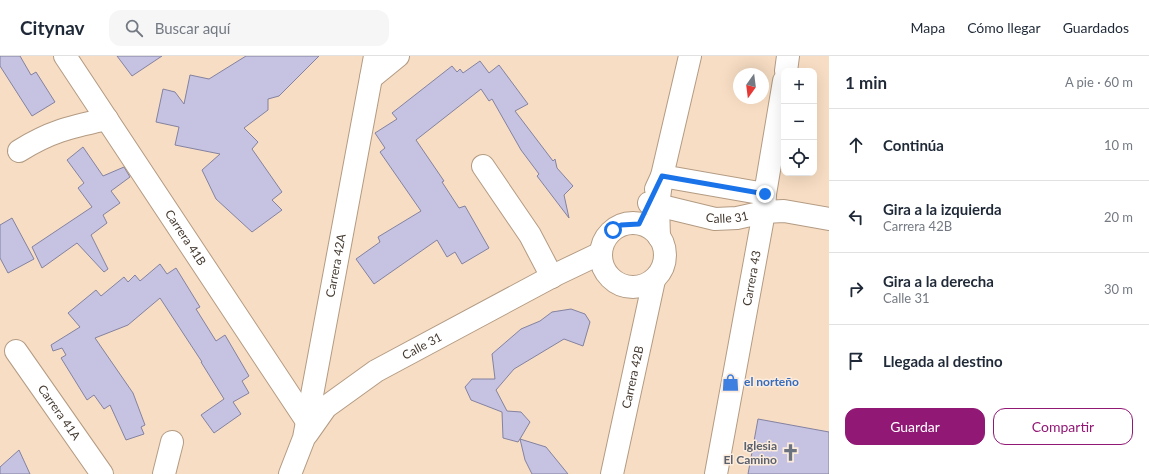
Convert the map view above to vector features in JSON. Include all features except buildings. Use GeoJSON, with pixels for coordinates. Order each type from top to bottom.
{"type":"FeatureCollection","features":[{"type":"Feature","properties":{"kind":"street","name":"Carrera 41B"},"geometry":{"type":"LineString","coordinates":[[65,56],[107,119],[305,429]]}},
{"type":"Feature","properties":{"kind":"street","name":"Carrera 42A"},"geometry":{"type":"LineString","coordinates":[[290,474],[305,429],[375,56]]}},
{"type":"Feature","properties":{"kind":"street"},"geometry":{"type":"LineString","coordinates":[[371,78],[398,56]]}},
{"type":"Feature","properties":{"kind":"street"},"geometry":{"type":"LineString","coordinates":[[639,224],[654,204],[690,56]]}},
{"type":"Feature","properties":{"kind":"street"},"geometry":{"type":"LineString","coordinates":[[786,68],[788,56]]}},
{"type":"Feature","properties":{"kind":"street","name":"Carrera 43"},"geometry":{"type":"LineString","coordinates":[[716,474],[765,203],[781,100]]}},
{"type":"Feature","properties":{"kind":"street"},"geometry":{"type":"LineString","coordinates":[[19,151],[39,139],[59,130],[107,119]]}},
{"type":"Feature","properties":{"kind":"street"},"geometry":{"type":"LineString","coordinates":[[483,166],[530,235],[554,275]]}},
{"type":"Feature","properties":{"kind":"street","name":"Calle 31"},"geometry":{"type":"LineString","coordinates":[[662,176],[765,203],[784,211],[829,219]]}},
{"type":"Feature","properties":{"kind":"street","name":"Calle 31"},"geometry":{"type":"LineString","coordinates":[[654,204],[715,219],[737,218],[765,203]]}},
{"type":"Feature","properties":{"kind":"street"},"geometry":{"type":"LineString","coordinates":[[654,204],[659,237],[664,247],[665,259],[661,271],[654,280],[642,286],[629,287],[617,282],[604,263],[603,244],[613,230],[621,225],[639,224],[650,228],[659,237]]}},
{"type":"Feature","properties":{"kind":"street","name":"Calle 31"},"geometry":{"type":"LineString","coordinates":[[305,429],[326,407],[376,372],[554,275],[604,263]]}},
{"type":"Feature","properties":{"kind":"street","name":"Carrera 42B"},"geometry":{"type":"LineString","coordinates":[[612,474],[654,280]]}},
{"type":"Feature","properties":{"kind":"street","name":"Carrera 41A"},"geometry":{"type":"LineString","coordinates":[[16,351],[102,474]]}},
{"type":"Feature","properties":{"kind":"street"},"geometry":{"type":"LineString","coordinates":[[164,474],[172,442]]}},
{"type":"Feature","properties":{"kind":"place","name":"el norteño"},"geometry":{"type":"Point","coordinates":[731,382]}},
{"type":"Feature","properties":{"kind":"place","name":"Iglesia El Camino"},"geometry":{"type":"Point","coordinates":[790,453]}},
{"type":"Feature","properties":{"kind":"route"},"geometry":{"type":"LineString","coordinates":[[613,230],[621,225],[630,223],[639,224],[662,176],[765,194]]}}]}
